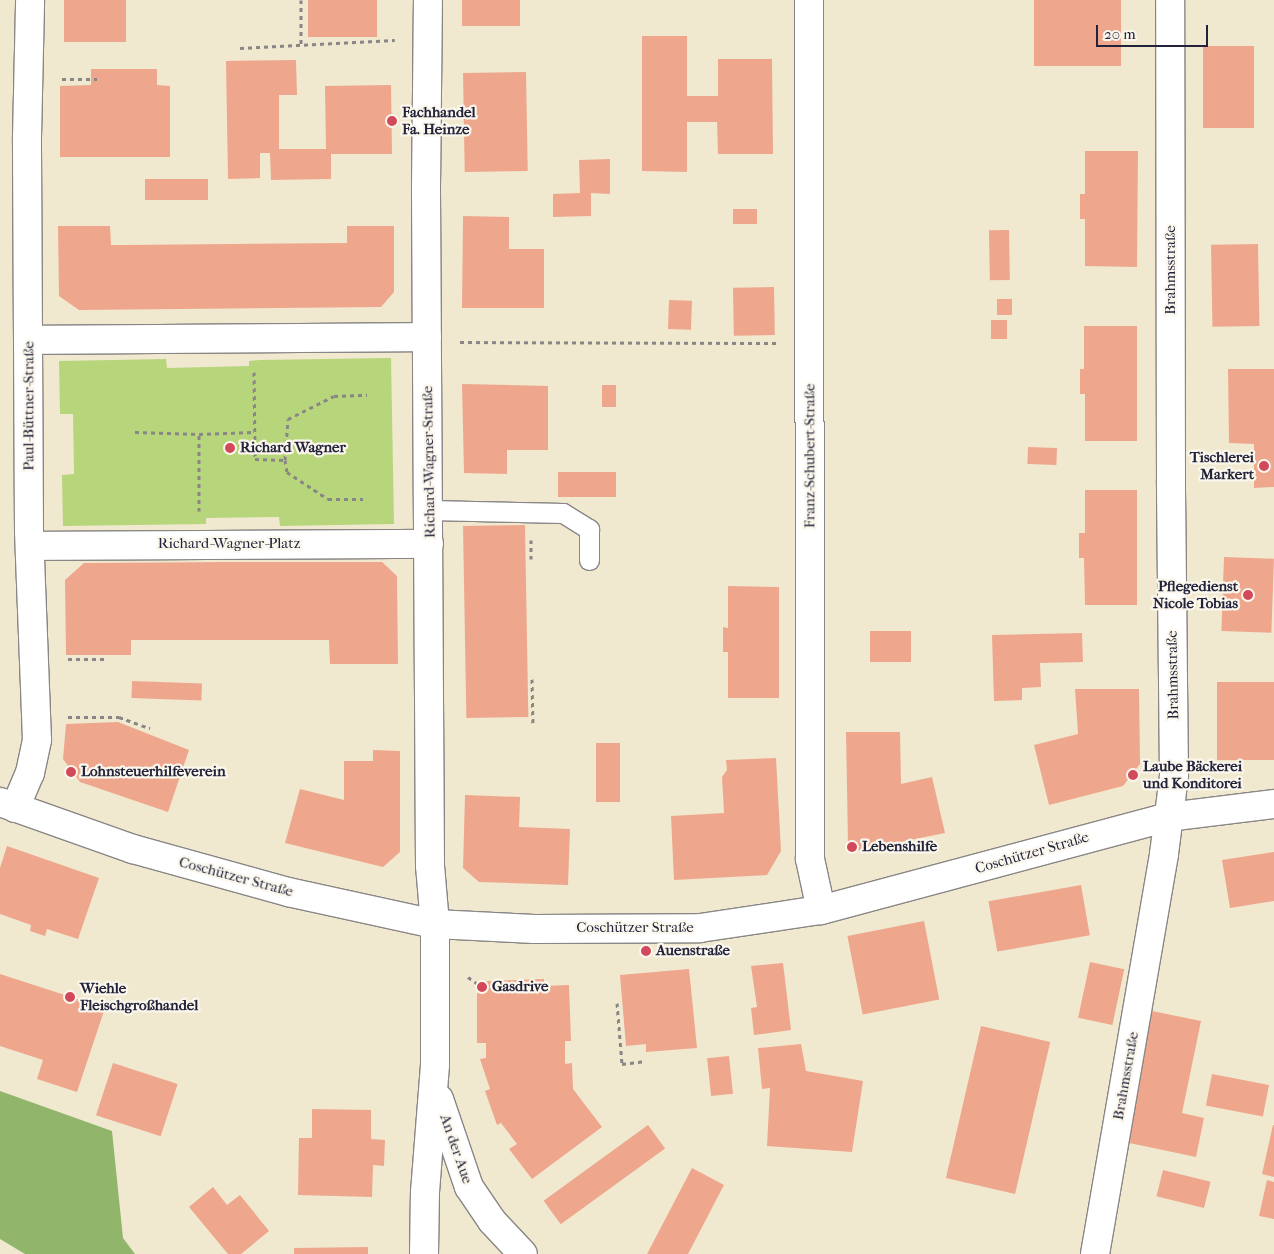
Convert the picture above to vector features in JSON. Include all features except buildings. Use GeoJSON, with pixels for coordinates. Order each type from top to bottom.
{"type":"FeatureCollection","features":[{"type":"Feature","properties":{"kind":"street","name":"Paul-Büttner-Straße"},"geometry":{"type":"LineString","coordinates":[[8,805],[30,773],[37,745],[30,546],[27,138],[30,0]]}},
{"type":"Feature","properties":{"kind":"street","name":"Richard-Wagner-Straße"},"geometry":{"type":"LineString","coordinates":[[428,0],[427,337],[430,510],[430,866],[435,924]]}},
{"type":"Feature","properties":{"kind":"street","name":"Franz-Schubert-Straße"},"geometry":{"type":"LineString","coordinates":[[809,0],[810,859],[821,910]]}},
{"type":"Feature","properties":{"kind":"street","name":"Brahmsstraße"},"geometry":{"type":"LineString","coordinates":[[1095,1254],[1169,817],[1174,776],[1171,490],[1170,0]]}},
{"type":"Feature","properties":{"kind":"street"},"geometry":{"type":"LineString","coordinates":[[29,340],[427,337]]}},
{"type":"Feature","properties":{"kind":"street","name":"Richard-Wagner-Platz"},"geometry":{"type":"LineString","coordinates":[[30,546],[429,544]]}},
{"type":"Feature","properties":{"kind":"street","name":"Coschützer Straße"},"geometry":{"type":"LineString","coordinates":[[8,805],[133,849],[279,890],[435,924],[484,928],[534,929],[700,928],[821,910],[1169,817],[1274,804]]}},
{"type":"Feature","properties":{"kind":"street"},"geometry":{"type":"LineString","coordinates":[[424,1254],[425,1192],[435,1085],[435,924]]}},
{"type":"Feature","properties":{"kind":"street","name":"An der Aue"},"geometry":{"type":"LineString","coordinates":[[435,1085],[469,1187],[492,1221],[523,1254]]}},
{"type":"Feature","properties":{"kind":"lane"},"geometry":{"type":"LineString","coordinates":[[430,510],[563,513],[589,529],[589,560]]}},
{"type":"Feature","properties":{"kind":"path"},"geometry":{"type":"LineString","coordinates":[[301,0],[301,45]]}},
{"type":"Feature","properties":{"kind":"path"},"geometry":{"type":"LineString","coordinates":[[240,48],[399,40]]}},
{"type":"Feature","properties":{"kind":"path"},"geometry":{"type":"LineString","coordinates":[[60,79],[96,78]]}},
{"type":"Feature","properties":{"kind":"path"},"geometry":{"type":"LineString","coordinates":[[427,337],[490,343],[769,344],[809,341]]}},
{"type":"Feature","properties":{"kind":"path"},"geometry":{"type":"LineString","coordinates":[[253,338],[255,459],[285,460]]}},
{"type":"Feature","properties":{"kind":"path"},"geometry":{"type":"LineString","coordinates":[[363,499],[328,499],[287,472],[285,460],[288,419],[334,396],[367,395]]}},
{"type":"Feature","properties":{"kind":"path"},"geometry":{"type":"LineString","coordinates":[[135,432],[199,434],[254,432]]}},
{"type":"Feature","properties":{"kind":"path"},"geometry":{"type":"LineString","coordinates":[[199,434],[199,544]]}},
{"type":"Feature","properties":{"kind":"path"},"geometry":{"type":"LineString","coordinates":[[67,659],[105,659]]}},
{"type":"Feature","properties":{"kind":"path"},"geometry":{"type":"LineString","coordinates":[[532,679],[533,726]]}},
{"type":"Feature","properties":{"kind":"path"},"geometry":{"type":"LineString","coordinates":[[66,717],[119,717],[150,728]]}},
{"type":"Feature","properties":{"kind":"path"},"geometry":{"type":"LineString","coordinates":[[465,976],[482,987]]}},
{"type":"Feature","properties":{"kind":"path"},"geometry":{"type":"LineString","coordinates":[[617,1003],[622,1064],[646,1061]]}},
{"type":"Feature","properties":{"kind":"green space"},"geometry":{"type":"Polygon","coordinates":[[[391,358],[394,524],[280,526],[279,517],[206,518],[206,524],[63,526],[62,475],[74,474],[73,414],[60,414],[59,361],[166,359],[167,368],[249,366],[249,361],[260,360],[391,358]]]}},
{"type":"Feature","properties":{"kind":"green space"},"geometry":{"type":"Polygon","coordinates":[[[0,1091],[112,1131],[123,1238],[135,1254],[25,1254],[0,1239],[0,1091]]]}},
{"type":"Feature","properties":{"kind":"place","name":"Fachhandel Fa. Heinze"},"geometry":{"type":"Point","coordinates":[392,121]}},
{"type":"Feature","properties":{"kind":"place","name":"Richard Wagner"},"geometry":{"type":"Point","coordinates":[230,448]}},
{"type":"Feature","properties":{"kind":"place","name":"Tischlerei Markert"},"geometry":{"type":"Point","coordinates":[1264,466]}},
{"type":"Feature","properties":{"kind":"place","name":"Pflegedienst Nicole Tobias"},"geometry":{"type":"Point","coordinates":[1248,595]}},
{"type":"Feature","properties":{"kind":"place","name":"Lohnsteuerhilfeverein"},"geometry":{"type":"Point","coordinates":[71,772]}},
{"type":"Feature","properties":{"kind":"place","name":"Laube Bäckerei und Konditorei"},"geometry":{"type":"Point","coordinates":[1133,775]}},
{"type":"Feature","properties":{"kind":"place","name":"Lebenshilfe"},"geometry":{"type":"Point","coordinates":[852,847]}},
{"type":"Feature","properties":{"kind":"place","name":"Auenstraße"},"geometry":{"type":"Point","coordinates":[646,951]}},
{"type":"Feature","properties":{"kind":"place","name":"Gasdrive"},"geometry":{"type":"Point","coordinates":[482,987]}},
{"type":"Feature","properties":{"kind":"place","name":"Wiehle Fleischgroßhandel"},"geometry":{"type":"Point","coordinates":[70,997]}}]}
